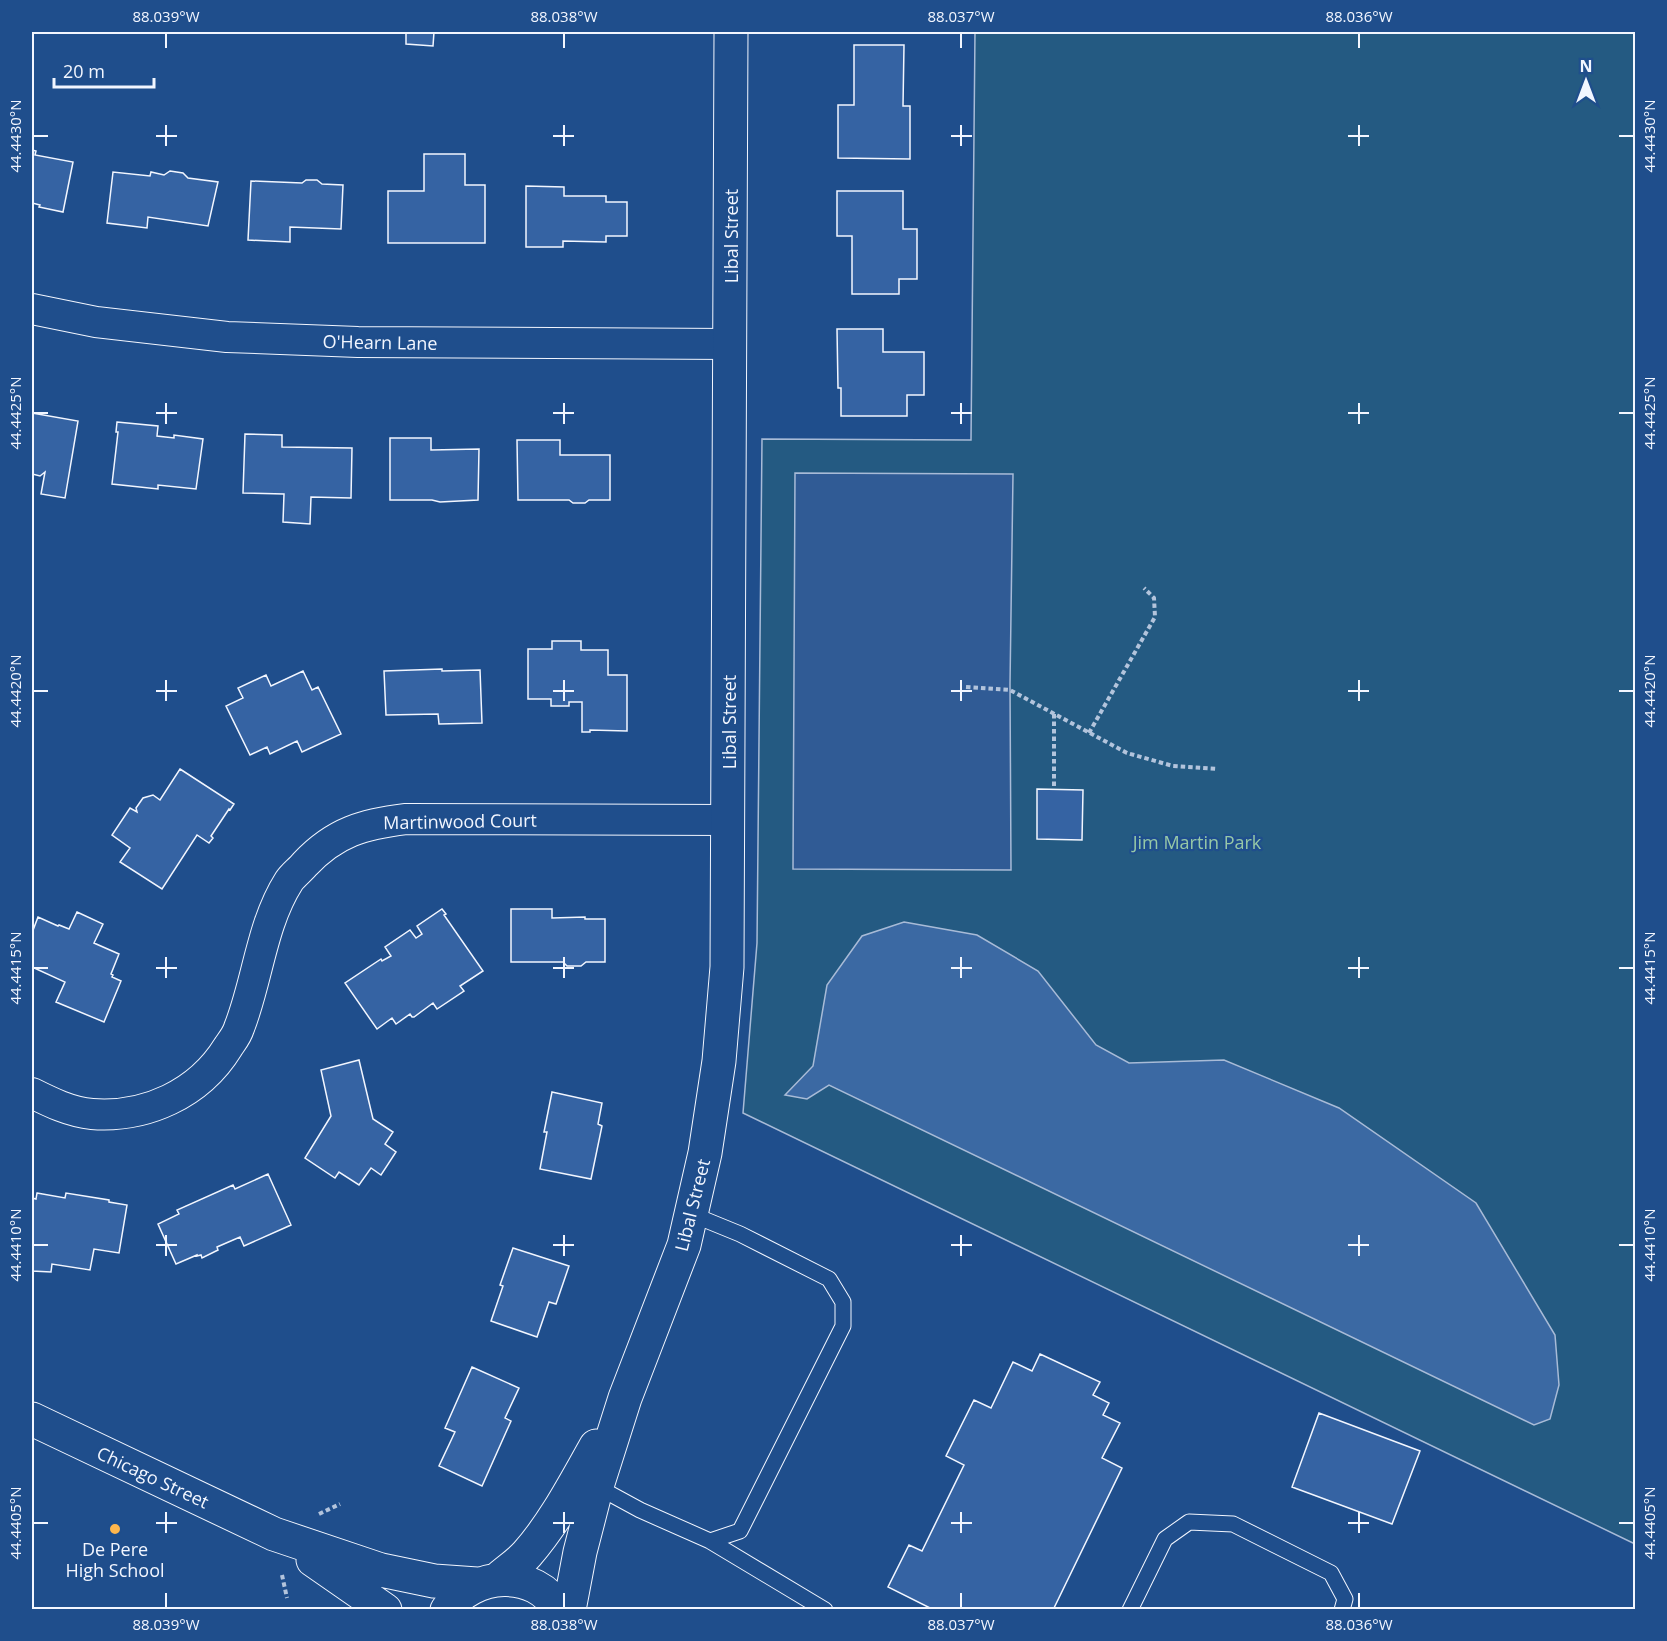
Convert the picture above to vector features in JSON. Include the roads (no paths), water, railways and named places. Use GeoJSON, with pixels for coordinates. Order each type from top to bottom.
{"type":"FeatureCollection","features":[{"type":"Feature","properties":{"kind":"street","name":"Libal Street"},"geometry":{"type":"LineString","coordinates":[[569,1610],[580,1552],[587,1483],[625,1398],[684,1245],[705,1153],[719,1061],[727,967],[731,32]]}},
{"type":"Feature","properties":{"kind":"street","name":"O'Hearn Lane"},"geometry":{"type":"LineString","coordinates":[[32,309],[96,322],[227,337],[358,342],[730,344]]}},
{"type":"Feature","properties":{"kind":"street","name":"Martinwood Court"},"geometry":{"type":"LineString","coordinates":[[32,1093],[57,1106],[90,1114],[124,1113],[154,1107],[185,1092],[203,1078],[220,1061],[238,1031],[271,916],[290,880],[317,851],[347,832],[376,823],[406,819],[728,820]]}},
{"type":"Feature","properties":{"kind":"street","name":"Chicago Street"},"geometry":{"type":"LineString","coordinates":[[32,1419],[274,1534],[381,1570],[434,1581],[520,1581],[540,1589],[556,1604],[559,1610]]}},
{"type":"Feature","properties":{"kind":"street","name":"Libal Street"},"geometry":{"type":"LineString","coordinates":[[447,1610],[461,1593],[488,1581],[526,1556],[557,1513],[587,1483]]}},
{"type":"Feature","properties":{"kind":"street","name":"Chicago Street"},"geometry":{"type":"LineString","coordinates":[[274,1534],[385,1610]]}},
{"type":"Feature","properties":{"kind":"lane"},"geometry":{"type":"LineString","coordinates":[[692,1214],[740,1234],[829,1279],[843,1302],[843,1326],[740,1531],[710,1540]]}},
{"type":"Feature","properties":{"kind":"lane"},"geometry":{"type":"LineString","coordinates":[[587,1483],[640,1510],[710,1540],[822,1608]]}},
{"type":"Feature","properties":{"kind":"lane"},"geometry":{"type":"LineString","coordinates":[[1130,1610],[1165,1539],[1190,1522],[1233,1524],[1330,1573],[1345,1599],[1342,1610]]}},
{"type":"Feature","properties":{"kind":"place","name":"De Pere High School"},"geometry":{"type":"Point","coordinates":[115,1529]}},
{"type":"Feature","properties":{"kind":"park label","name":"Jim Martin Park"},"geometry":{"type":"Point","coordinates":[1197,842]}}]}
